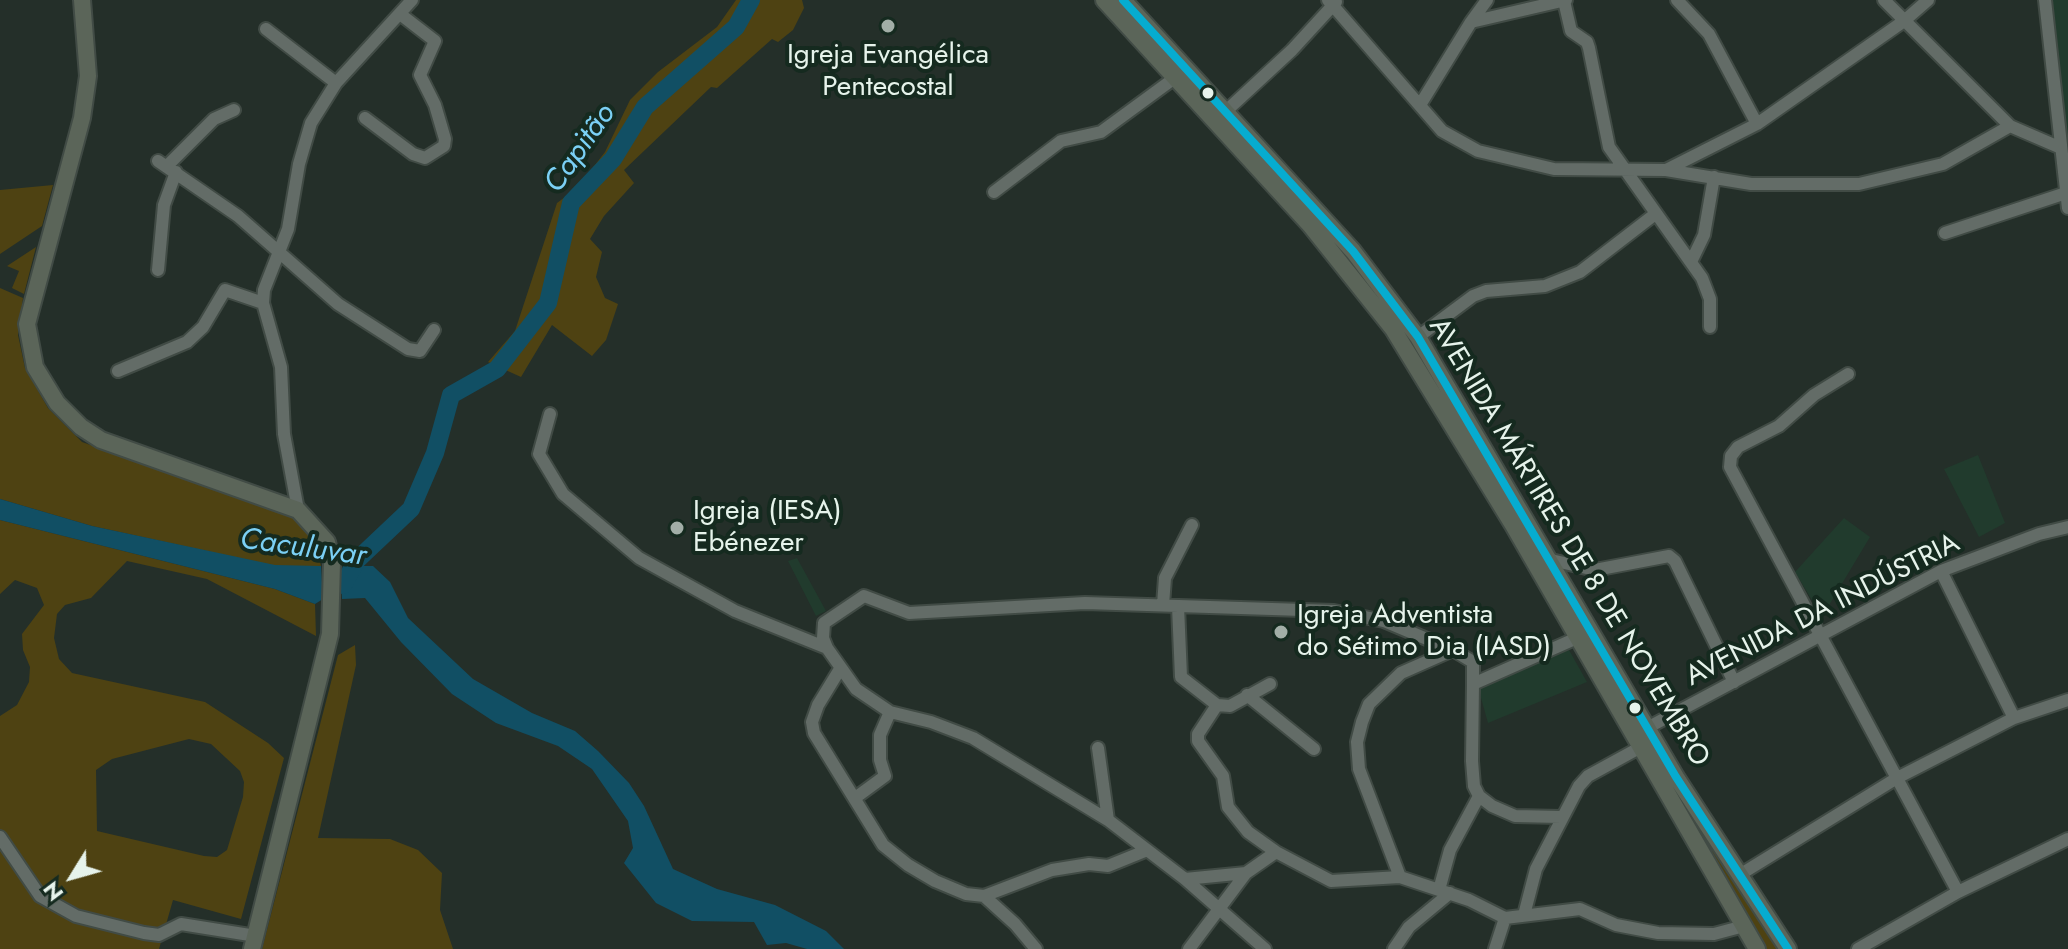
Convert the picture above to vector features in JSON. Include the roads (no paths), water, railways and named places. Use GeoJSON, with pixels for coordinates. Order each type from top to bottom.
{"type":"FeatureCollection","features":[{"type":"Feature","properties":{"kind":"main road"},"geometry":{"type":"LineString","coordinates":[[82,0],[88,76],[82,118],[27,324],[35,367],[57,403],[81,427],[101,440],[298,510],[327,542],[332,563],[330,634],[254,943]]}},
{"type":"Feature","properties":{"kind":"main road","name":"AVENIDA MÁRTIRES DE 8 DE NOVEMBRO"},"geometry":{"type":"LineString","coordinates":[[1104,0],[1320,236],[1393,329],[1441,404],[1757,949]]}},
{"type":"Feature","properties":{"kind":"main road","name":"AVENIDA MÁRTIRES DE 8 DE NOVEMBRO"},"geometry":{"type":"LineString","coordinates":[[1123,0],[1353,251],[1418,337],[1647,728],[1788,949]]}},
{"type":"Feature","properties":{"kind":"street"},"geometry":{"type":"LineString","coordinates":[[298,510],[284,434],[281,367],[263,303],[280,252],[311,123],[336,83],[412,0]]}},
{"type":"Feature","properties":{"kind":"street"},"geometry":{"type":"LineString","coordinates":[[1420,105],[1487,0]]}},
{"type":"Feature","properties":{"kind":"street"},"geometry":{"type":"LineString","coordinates":[[1471,22],[1565,0],[1571,31],[1587,42],[1609,147],[1708,289],[1710,327]]}},
{"type":"Feature","properties":{"kind":"street"},"geometry":{"type":"LineString","coordinates":[[1677,0],[1709,34],[1757,124]]}},
{"type":"Feature","properties":{"kind":"street"},"geometry":{"type":"LineString","coordinates":[[1884,0],[2010,126],[2061,148]]}},
{"type":"Feature","properties":{"kind":"street"},"geometry":{"type":"LineString","coordinates":[[1666,170],[1757,124],[1904,21],[1928,0]]}},
{"type":"Feature","properties":{"kind":"street"},"geometry":{"type":"LineString","coordinates":[[2045,0],[2068,208]]}},
{"type":"Feature","properties":{"kind":"street"},"geometry":{"type":"LineString","coordinates":[[1225,112],[1292,50],[1333,2],[1442,131],[1478,151],[1554,169],[1666,170],[1751,184],[1859,184],[1943,164],[2010,126]]}},
{"type":"Feature","properties":{"kind":"street"},"geometry":{"type":"LineString","coordinates":[[365,118],[413,154],[431,157],[444,146],[445,139],[435,105],[420,75],[435,41],[400,14]]}},
{"type":"Feature","properties":{"kind":"street"},"geometry":{"type":"LineString","coordinates":[[266,29],[336,83]]}},
{"type":"Feature","properties":{"kind":"street"},"geometry":{"type":"LineString","coordinates":[[994,192],[1061,141],[1101,132],[1176,77]]}},
{"type":"Feature","properties":{"kind":"street"},"geometry":{"type":"LineString","coordinates":[[158,270],[167,166],[214,119],[234,110]]}},
{"type":"Feature","properties":{"kind":"street"},"geometry":{"type":"LineString","coordinates":[[167,166],[238,216],[338,304],[408,349],[420,351],[434,330]]}},
{"type":"Feature","properties":{"kind":"street"},"geometry":{"type":"LineString","coordinates":[[1691,262],[1704,235],[1714,177]]}},
{"type":"Feature","properties":{"kind":"street"},"geometry":{"type":"LineString","coordinates":[[1945,233],[2066,193]]}},
{"type":"Feature","properties":{"kind":"street"},"geometry":{"type":"LineString","coordinates":[[1418,337],[1473,296],[1486,291],[1545,286],[1580,272],[1654,215]]}},
{"type":"Feature","properties":{"kind":"street"},"geometry":{"type":"LineString","coordinates":[[118,371],[187,342],[203,327],[225,290],[263,303]]}},
{"type":"Feature","properties":{"kind":"street"},"geometry":{"type":"LineString","coordinates":[[1848,374],[1814,395],[1779,426],[1738,447],[1731,456],[1730,467],[1958,892]]}},
{"type":"Feature","properties":{"kind":"street"},"geometry":{"type":"LineString","coordinates":[[550,414],[539,454],[563,494],[639,558],[735,611],[827,648]]}},
{"type":"Feature","properties":{"kind":"street"},"geometry":{"type":"LineString","coordinates":[[1163,605],[1165,578],[1192,525]]}},
{"type":"Feature","properties":{"kind":"street","name":"AVENIDA DA INDÚSTRIA"},"geometry":{"type":"LineString","coordinates":[[1647,728],[1941,571],[2039,534],[2068,527]]}},
{"type":"Feature","properties":{"kind":"street"},"geometry":{"type":"LineString","coordinates":[[1551,560],[1595,570],[1669,556],[1675,561],[1734,682]]}},
{"type":"Feature","properties":{"kind":"street"},"geometry":{"type":"LineString","coordinates":[[1941,571],[2014,718]]}},
{"type":"Feature","properties":{"kind":"street"},"geometry":{"type":"LineString","coordinates":[[1265,949],[1185,879],[1108,820],[973,738],[931,722],[890,712],[856,689],[827,648],[823,638],[824,623],[864,596],[909,613],[1085,603],[1334,611],[1384,621],[1453,650],[1473,662],[1472,761],[1474,786],[1479,796],[1492,806],[1515,816],[1561,817]]}},
{"type":"Feature","properties":{"kind":"street"},"geometry":{"type":"LineString","coordinates":[[1178,606],[1181,677],[1217,705],[1230,706],[1270,684]]}},
{"type":"Feature","properties":{"kind":"street"},"geometry":{"type":"LineString","coordinates":[[1473,684],[1577,638]]}},
{"type":"Feature","properties":{"kind":"street"},"geometry":{"type":"LineString","coordinates":[[1400,877],[1359,769],[1357,742],[1369,704],[1401,673],[1453,650]]}},
{"type":"Feature","properties":{"kind":"street"},"geometry":{"type":"LineString","coordinates":[[840,669],[812,722],[823,752],[883,845],[908,865],[966,894],[984,896],[1052,870],[1089,864],[1108,866],[1145,851]]}},
{"type":"Feature","properties":{"kind":"street"},"geometry":{"type":"LineString","coordinates":[[1247,695],[1314,749]]}},
{"type":"Feature","properties":{"kind":"street"},"geometry":{"type":"LineString","coordinates":[[1741,874],[1897,778],[2014,718],[2068,700]]}},
{"type":"Feature","properties":{"kind":"street"},"geometry":{"type":"LineString","coordinates":[[1217,705],[1198,734],[1198,741],[1223,776],[1228,807],[1248,832],[1276,852],[1331,881],[1400,877],[1444,891],[1505,918],[1580,909],[1616,925],[1658,933],[1714,934],[1744,926]]}},
{"type":"Feature","properties":{"kind":"street"},"geometry":{"type":"LineString","coordinates":[[855,798],[885,776],[880,760],[880,735],[890,712]]}},
{"type":"Feature","properties":{"kind":"street"},"geometry":{"type":"LineString","coordinates":[[1524,915],[1536,869],[1561,817],[1588,776],[1641,747]]}},
{"type":"Feature","properties":{"kind":"street"},"geometry":{"type":"LineString","coordinates":[[1098,748],[1108,820]]}},
{"type":"Feature","properties":{"kind":"street"},"geometry":{"type":"LineString","coordinates":[[1394,949],[1409,927],[1444,891],[1450,850],[1479,796]]}},
{"type":"Feature","properties":{"kind":"street"},"geometry":{"type":"LineString","coordinates":[[0,837],[40,896],[76,916],[159,935],[181,924],[189,924],[254,943]]}},
{"type":"Feature","properties":{"kind":"street"},"geometry":{"type":"LineString","coordinates":[[1858,949],[1958,892],[2068,839]]}},
{"type":"Feature","properties":{"kind":"street"},"geometry":{"type":"LineString","coordinates":[[1189,949],[1246,873],[1276,852]]}},
{"type":"Feature","properties":{"kind":"street"},"geometry":{"type":"LineString","coordinates":[[1185,879],[1246,873]]}},
{"type":"Feature","properties":{"kind":"street"},"geometry":{"type":"LineString","coordinates":[[984,896],[1036,949]]}},
{"type":"Feature","properties":{"kind":"street"},"geometry":{"type":"LineString","coordinates":[[1495,949],[1505,918]]}},
{"type":"Feature","properties":{"kind":"street"},"geometry":{"type":"LineString","coordinates":[[1714,934],[1718,949]]}},
{"type":"Feature","properties":{"kind":"water"},"geometry":{"type":"Polygon","coordinates":[[[0,499],[92,526],[275,565],[321,566],[323,599],[315,604],[275,589],[0,520],[0,499]]]}},
{"type":"Feature","properties":{"kind":"water"},"geometry":{"type":"Polygon","coordinates":[[[347,566],[373,566],[390,582],[408,618],[473,679],[532,713],[575,731],[598,751],[629,783],[644,806],[673,869],[717,889],[775,905],[826,931],[844,949],[807,949],[786,943],[767,945],[754,922],[692,921],[656,903],[624,863],[633,848],[628,821],[592,769],[558,746],[496,723],[452,694],[401,642],[365,598],[342,599],[341,573],[347,566]]]}},
{"type":"Feature","properties":{"kind":"waterway","name":"Capitão"},"geometry":{"type":"LineString","coordinates":[[343,585],[357,560],[411,509],[435,453],[451,395],[497,369],[548,303],[571,203],[613,159],[645,107],[736,27],[751,0]]}},
{"type":"Feature","properties":{"kind":"place","name":"Igreja Evangélica Pentecostal"},"geometry":{"type":"Point","coordinates":[888,26]}},
{"type":"Feature","properties":{"kind":"place","name":"Igreja (IESA) Ebénezer"},"geometry":{"type":"Point","coordinates":[677,528]}},
{"type":"Feature","properties":{"kind":"place","name":"Igreja Adventista do Sétimo Dia (IASD)"},"geometry":{"type":"Point","coordinates":[1281,632]}},
{"type":"Feature","properties":{"kind":"water label","name":"Caculuvar"},"geometry":{"type":"Point","coordinates":[303,549]}}]}
